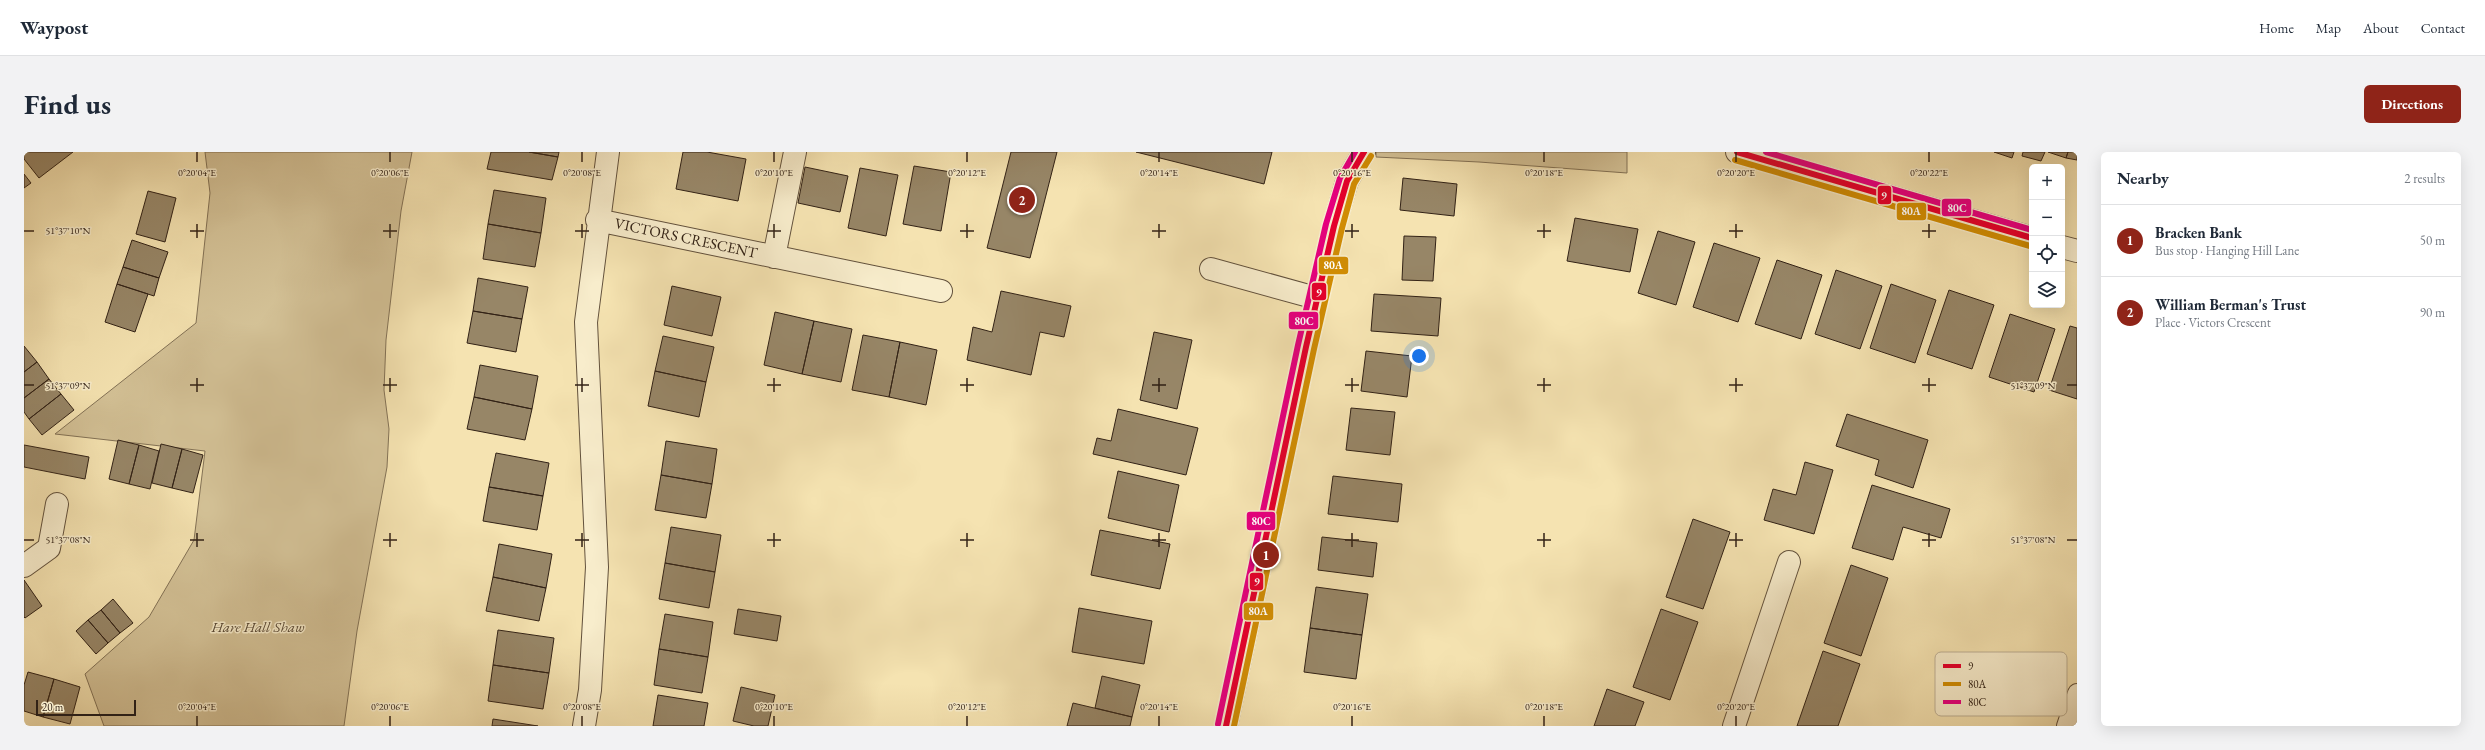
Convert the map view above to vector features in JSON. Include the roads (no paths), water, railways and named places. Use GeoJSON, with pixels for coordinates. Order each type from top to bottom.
{"type":"FeatureCollection","features":[{"type":"Feature","properties":{"kind":"street","name":"VICTORS CRESCENT"},"geometry":{"type":"LineString","coordinates":[[584,726],[590,690],[597,567],[586,322],[597,220],[608,152]]}},
{"type":"Feature","properties":{"kind":"street","name":"VICTORS CRESCENT"},"geometry":{"type":"LineString","coordinates":[[774,257],[795,152]]}},
{"type":"Feature","properties":{"kind":"street"},"geometry":{"type":"LineString","coordinates":[[1226,726],[1316,298],[1347,181],[1364,152]]}},
{"type":"Feature","properties":{"kind":"street"},"geometry":{"type":"LineString","coordinates":[[1737,152],[2029,237]]}},
{"type":"Feature","properties":{"kind":"street","name":"VICTORS CRESCENT"},"geometry":{"type":"LineString","coordinates":[[597,220],[941,291]]}},
{"type":"Feature","properties":{"kind":"street"},"geometry":{"type":"LineString","coordinates":[[2065,248],[2077,251]]}},
{"type":"Feature","properties":{"kind":"street"},"geometry":{"type":"LineString","coordinates":[[1211,269],[1316,298]]}},
{"type":"Feature","properties":{"kind":"street"},"geometry":{"type":"LineString","coordinates":[[24,566],[49,548],[57,504]]}},
{"type":"Feature","properties":{"kind":"street"},"geometry":{"type":"LineString","coordinates":[[1734,726],[1789,562]]}},
{"type":"Feature","properties":{"kind":"lane"},"geometry":{"type":"LineString","coordinates":[[2066,726],[2077,693]]}},
{"type":"Feature","properties":{"kind":"place","name":"William Berman's Trust"},"geometry":{"type":"Point","coordinates":[1022,200]}},
{"type":"Feature","properties":{"kind":"place","name":"Bracken Bank"},"geometry":{"type":"Point","coordinates":[1266,555]}},
{"type":"Feature","properties":{"kind":"park label","name":"Hare Hall Shaw"},"geometry":{"type":"Point","coordinates":[258,627]}}]}
